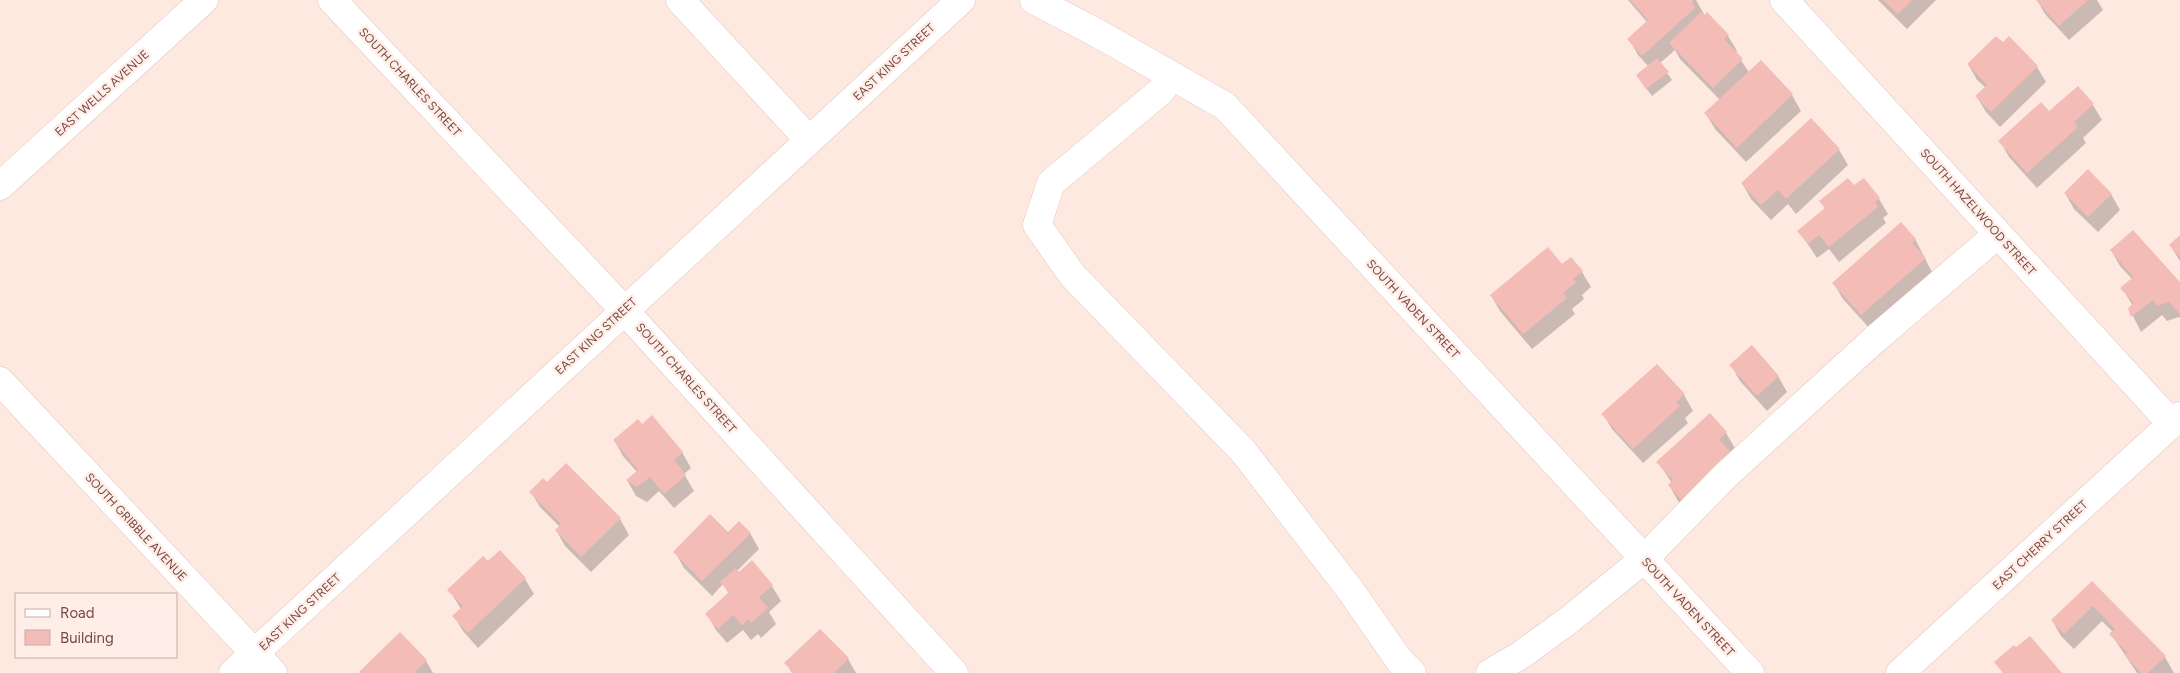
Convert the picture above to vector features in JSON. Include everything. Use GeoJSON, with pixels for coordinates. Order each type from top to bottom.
{"type":"FeatureCollection","features":[{"type":"Feature","properties":{"kind":"street","name":"EAST WELLS AVENUE"},"geometry":{"type":"LineString","coordinates":[[0,186],[204,0]]}},
{"type":"Feature","properties":{"kind":"street","name":"SOUTH CHARLES STREET"},"geometry":{"type":"LineString","coordinates":[[332,0],[624,310],[954,673]]}},
{"type":"Feature","properties":{"kind":"street"},"geometry":{"type":"LineString","coordinates":[[680,0],[809,140]]}},
{"type":"Feature","properties":{"kind":"street","name":"EAST KING STREET"},"geometry":{"type":"LineString","coordinates":[[233,673],[961,0]]}},
{"type":"Feature","properties":{"kind":"street","name":"SOUTH VADEN STREET"},"geometry":{"type":"LineString","coordinates":[[1034,0],[1225,106],[1750,673]]}},
{"type":"Feature","properties":{"kind":"street","name":"SOUTH HAZELWOOD STREET"},"geometry":{"type":"LineString","coordinates":[[1784,0],[1998,234],[2176,420]]}},
{"type":"Feature","properties":{"kind":"street"},"geometry":{"type":"LineString","coordinates":[[1171,75],[1161,91],[1051,184],[1037,225],[1079,283],[1243,451],[1351,591],[1399,660],[1412,673]]}},
{"type":"Feature","properties":{"kind":"street"},"geometry":{"type":"LineString","coordinates":[[1490,673],[1521,655],[1569,620],[1644,559],[1725,476],[1874,340],[1998,234]]}},
{"type":"Feature","properties":{"kind":"street","name":"SOUTH GRIBBLE AVENUE"},"geometry":{"type":"LineString","coordinates":[[0,381],[273,673]]}},
{"type":"Feature","properties":{"kind":"street","name":"EAST CHERRY STREET"},"geometry":{"type":"LineString","coordinates":[[1900,673],[2176,420]]}},
{"type":"Feature","properties":{"kind":"building"},"geometry":{"type":"Polygon","coordinates":[[[1630,0],[1694,0],[1692,2],[1695,8],[1642,56],[1627,39],[1648,20],[1630,0]]]}},
{"type":"Feature","properties":{"kind":"building"},"geometry":{"type":"Polygon","coordinates":[[[1883,0],[1912,0],[1898,14],[1883,0]]]}},
{"type":"Feature","properties":{"kind":"building"},"geometry":{"type":"Polygon","coordinates":[[[2036,0],[2088,0],[2059,26],[2036,0]]]}},
{"type":"Feature","properties":{"kind":"building"},"geometry":{"type":"Polygon","coordinates":[[[1701,12],[1704,15],[1707,12],[1729,35],[1724,39],[1743,59],[1713,88],[1669,43],[1701,12]]]}},
{"type":"Feature","properties":{"kind":"building"},"geometry":{"type":"Polygon","coordinates":[[[1996,36],[2003,42],[2009,36],[2038,66],[1991,112],[1975,96],[1987,85],[1967,64],[1996,36]]]}},
{"type":"Feature","properties":{"kind":"building"},"geometry":{"type":"Polygon","coordinates":[[[1657,58],[1669,72],[1646,89],[1636,75],[1657,58]]]}},
{"type":"Feature","properties":{"kind":"building"},"geometry":{"type":"Polygon","coordinates":[[[1761,60],[1793,94],[1737,148],[1704,113],[1761,60]]]}},
{"type":"Feature","properties":{"kind":"building"},"geometry":{"type":"Polygon","coordinates":[[[2078,86],[2094,104],[2074,122],[2078,127],[2027,173],[1998,141],[2041,102],[2049,111],[2078,86]]]}},
{"type":"Feature","properties":{"kind":"building"},"geometry":{"type":"Polygon","coordinates":[[[1811,118],[1840,149],[1786,199],[1778,190],[1761,205],[1741,183],[1811,118]]]}},
{"type":"Feature","properties":{"kind":"building"},"geometry":{"type":"Polygon","coordinates":[[[2088,169],[2112,194],[2088,217],[2064,193],[2088,169]]]}},
{"type":"Feature","properties":{"kind":"building"},"geometry":{"type":"Polygon","coordinates":[[[1848,178],[1854,185],[1864,178],[1880,198],[1875,202],[1878,207],[1829,247],[1819,235],[1808,244],[1797,231],[1825,208],[1819,201],[1848,178]]]}},
{"type":"Feature","properties":{"kind":"building"},"geometry":{"type":"Polygon","coordinates":[[[1901,222],[1916,239],[1912,243],[1926,258],[1861,315],[1832,283],[1901,222]]]}},
{"type":"Feature","properties":{"kind":"building"},"geometry":{"type":"Polygon","coordinates":[[[2133,230],[2180,282],[2180,314],[2169,302],[2157,306],[2153,300],[2131,317],[2128,308],[2134,303],[2120,288],[2133,277],[2110,250],[2133,230]]]}},
{"type":"Feature","properties":{"kind":"building"},"geometry":{"type":"Polygon","coordinates":[[[2180,235],[2180,257],[2169,245],[2180,235]]]}},
{"type":"Feature","properties":{"kind":"building"},"geometry":{"type":"Polygon","coordinates":[[[1548,247],[1562,264],[1571,257],[1583,271],[1573,279],[1576,282],[1563,293],[1567,298],[1523,334],[1490,295],[1548,247]]]}},
{"type":"Feature","properties":{"kind":"building"},"geometry":{"type":"Polygon","coordinates":[[[1752,345],[1779,376],[1757,396],[1729,365],[1752,345]]]}},
{"type":"Feature","properties":{"kind":"building"},"geometry":{"type":"Polygon","coordinates":[[[1657,364],[1685,394],[1676,402],[1680,406],[1633,449],[1601,414],[1657,364]]]}},
{"type":"Feature","properties":{"kind":"building"},"geometry":{"type":"Polygon","coordinates":[[[1710,413],[1727,432],[1719,439],[1734,456],[1683,502],[1668,485],[1673,480],[1656,462],[1710,413]]]}},
{"type":"Feature","properties":{"kind":"building"},"geometry":{"type":"Polygon","coordinates":[[[652,415],[683,452],[674,460],[686,475],[664,494],[650,477],[637,487],[626,480],[638,470],[613,440],[638,419],[642,424],[652,415]]]}},
{"type":"Feature","properties":{"kind":"building"},"geometry":{"type":"Polygon","coordinates":[[[566,463],[621,518],[581,557],[555,530],[561,524],[529,492],[543,478],[547,482],[566,463]]]}},
{"type":"Feature","properties":{"kind":"building"},"geometry":{"type":"Polygon","coordinates":[[[710,514],[728,532],[739,521],[751,533],[702,581],[673,552],[710,514]]]}},
{"type":"Feature","properties":{"kind":"building"},"geometry":{"type":"Polygon","coordinates":[[[500,550],[526,578],[468,633],[452,616],[463,606],[447,590],[483,556],[488,561],[500,550]]]}},
{"type":"Feature","properties":{"kind":"building"},"geometry":{"type":"Polygon","coordinates":[[[752,560],[773,585],[759,597],[768,608],[751,623],[748,619],[742,625],[733,615],[718,629],[705,614],[729,592],[720,582],[736,568],[739,572],[752,560]]]}},
{"type":"Feature","properties":{"kind":"building"},"geometry":{"type":"Polygon","coordinates":[[[2092,581],[2166,656],[2148,673],[2141,673],[2125,656],[2127,652],[2109,634],[2115,629],[2093,606],[2064,634],[2051,620],[2092,581]]]}},
{"type":"Feature","properties":{"kind":"building"},"geometry":{"type":"Polygon","coordinates":[[[820,629],[849,658],[834,673],[794,673],[784,663],[820,629]]]}},
{"type":"Feature","properties":{"kind":"building"},"geometry":{"type":"Polygon","coordinates":[[[400,632],[427,660],[414,673],[359,672],[400,632]]]}},
{"type":"Feature","properties":{"kind":"building"},"geometry":{"type":"Polygon","coordinates":[[[2030,636],[2062,673],[2003,673],[1994,662],[2014,645],[2016,647],[2030,636]]]}}]}
